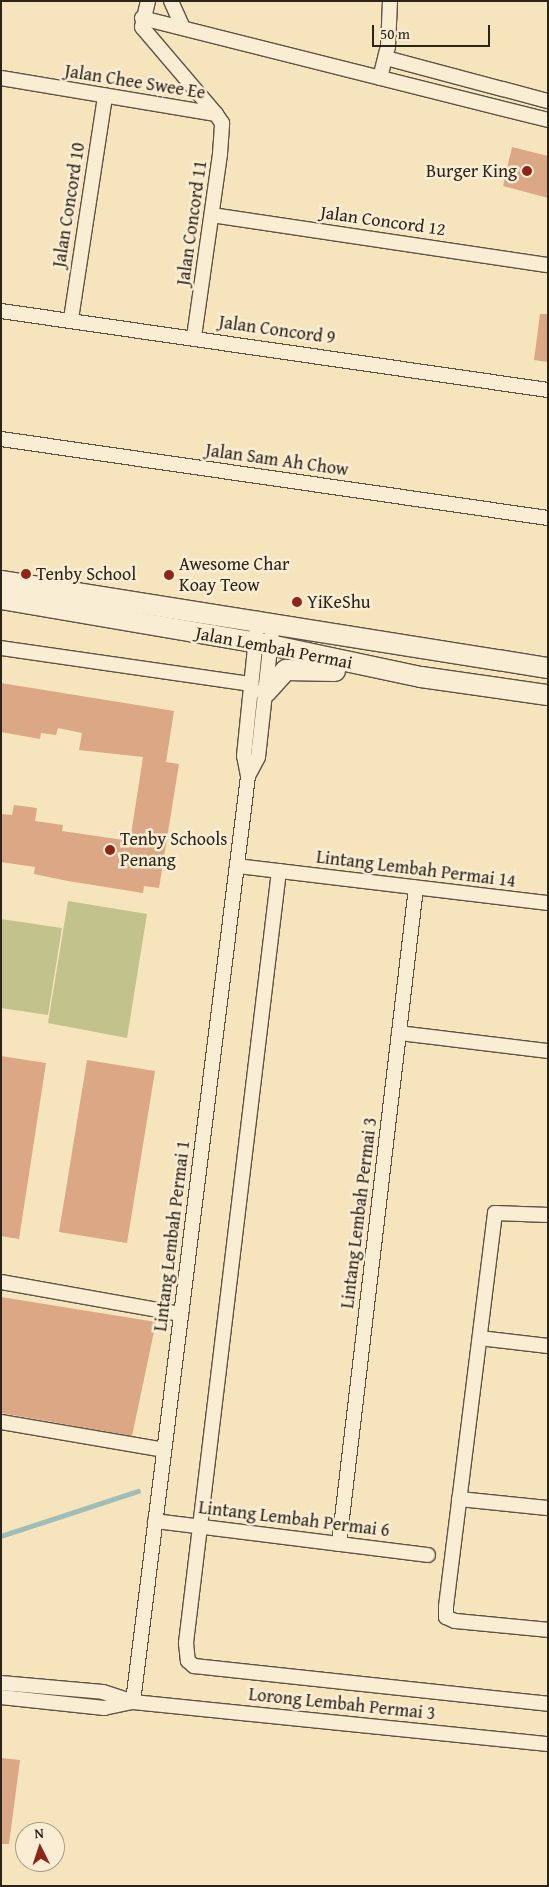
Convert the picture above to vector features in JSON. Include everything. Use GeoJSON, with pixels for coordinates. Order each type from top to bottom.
{"type":"FeatureCollection","features":[{"type":"Feature","properties":{"kind":"main road","name":"Jalan Lembah Permai"},"geometry":{"type":"LineString","coordinates":[[1,581],[265,620],[548,668]]}},
{"type":"Feature","properties":{"kind":"main road","name":"Jalan Lembah Permai"},"geometry":{"type":"LineString","coordinates":[[1,599],[263,644],[421,677],[548,695]]}},
{"type":"Feature","properties":{"kind":"main road"},"geometry":{"type":"LineString","coordinates":[[258,688],[294,668],[421,677]]}},
{"type":"Feature","properties":{"kind":"street"},"geometry":{"type":"LineString","coordinates":[[148,1],[142,18],[182,26],[548,120]]}},
{"type":"Feature","properties":{"kind":"street"},"geometry":{"type":"LineString","coordinates":[[171,1],[182,26]]}},
{"type":"Feature","properties":{"kind":"street"},"geometry":{"type":"LineString","coordinates":[[380,78],[386,58],[390,1]]}},
{"type":"Feature","properties":{"kind":"street","name":"Jalan Chee Swee Ee"},"geometry":{"type":"LineString","coordinates":[[142,18],[147,34],[216,114]]}},
{"type":"Feature","properties":{"kind":"street"},"geometry":{"type":"LineString","coordinates":[[386,58],[548,101]]}},
{"type":"Feature","properties":{"kind":"street","name":"Jalan Chee Swee Ee"},"geometry":{"type":"LineString","coordinates":[[1,78],[216,114]]}},
{"type":"Feature","properties":{"kind":"street","name":"Jalan Concord 10"},"geometry":{"type":"LineString","coordinates":[[71,319],[105,96]]}},
{"type":"Feature","properties":{"kind":"street","name":"Jalan Concord 11"},"geometry":{"type":"LineString","coordinates":[[194,337],[222,130],[216,114]]}},
{"type":"Feature","properties":{"kind":"street","name":"Jalan Concord 12"},"geometry":{"type":"LineString","coordinates":[[212,215],[548,265]]}},
{"type":"Feature","properties":{"kind":"street","name":"Jalan Concord 9"},"geometry":{"type":"LineString","coordinates":[[1,311],[71,319],[548,390]]}},
{"type":"Feature","properties":{"kind":"street","name":"Jalan Sam Ah Chow"},"geometry":{"type":"LineString","coordinates":[[1,439],[548,518]]}},
{"type":"Feature","properties":{"kind":"street","name":"Lintang Lembah Permai 1"},"geometry":{"type":"LineString","coordinates":[[133,1702],[248,776],[258,757],[258,688],[265,620]]}},
{"type":"Feature","properties":{"kind":"street"},"geometry":{"type":"LineString","coordinates":[[1,648],[258,688]]}},
{"type":"Feature","properties":{"kind":"street","name":"Lintang Lembah Permai 14"},"geometry":{"type":"LineString","coordinates":[[237,866],[548,903]]}},
{"type":"Feature","properties":{"kind":"street"},"geometry":{"type":"LineString","coordinates":[[279,871],[202,1527],[186,1644],[188,1661],[194,1666],[548,1704]]}},
{"type":"Feature","properties":{"kind":"street","name":"Lintang Lembah Permai 3"},"geometry":{"type":"LineString","coordinates":[[339,1544],[416,888]]}},
{"type":"Feature","properties":{"kind":"street"},"geometry":{"type":"LineString","coordinates":[[399,1033],[548,1051]]}},
{"type":"Feature","properties":{"kind":"street"},"geometry":{"type":"LineString","coordinates":[[548,1215],[495,1213],[446,1617],[548,1630]]}},
{"type":"Feature","properties":{"kind":"street"},"geometry":{"type":"LineString","coordinates":[[1,1282],[181,1314]]}},
{"type":"Feature","properties":{"kind":"street"},"geometry":{"type":"LineString","coordinates":[[480,1338],[548,1346]]}},
{"type":"Feature","properties":{"kind":"street"},"geometry":{"type":"LineString","coordinates":[[1,1422],[164,1450]]}},
{"type":"Feature","properties":{"kind":"street"},"geometry":{"type":"LineString","coordinates":[[459,1499],[548,1508]]}},
{"type":"Feature","properties":{"kind":"street","name":"Lintang Lembah Permai 6"},"geometry":{"type":"LineString","coordinates":[[155,1521],[428,1555]]}},
{"type":"Feature","properties":{"kind":"street"},"geometry":{"type":"LineString","coordinates":[[1,1683],[103,1692],[133,1702]]}},
{"type":"Feature","properties":{"kind":"street"},"geometry":{"type":"LineString","coordinates":[[1,1697],[104,1708],[133,1702]]}},
{"type":"Feature","properties":{"kind":"street","name":"Lorong Lembah Permai 3"},"geometry":{"type":"LineString","coordinates":[[133,1702],[548,1744]]}},
{"type":"Feature","properties":{"kind":"green space"},"geometry":{"type":"Polygon","coordinates":[[[68,901],[147,914],[127,1038],[48,1023],[68,901]]]}},
{"type":"Feature","properties":{"kind":"green space"},"geometry":{"type":"Polygon","coordinates":[[[1,919],[62,928],[48,1015],[1,1008],[1,919]]]}},
{"type":"Feature","properties":{"kind":"building","name":"Burger King"},"geometry":{"type":"Polygon","coordinates":[[[512,147],[548,156],[548,198],[503,186],[512,147]]]}},
{"type":"Feature","properties":{"kind":"building"},"geometry":{"type":"Polygon","coordinates":[[[540,314],[548,314],[548,362],[534,360],[540,314]]]}},
{"type":"Feature","properties":{"kind":"building"},"geometry":{"type":"Polygon","coordinates":[[[1,683],[174,711],[166,762],[179,764],[159,888],[144,886],[143,893],[68,881],[34,874],[35,867],[1,862],[1,814],[12,815],[14,805],[37,808],[35,821],[63,825],[62,831],[130,841],[143,757],[79,750],[82,733],[58,728],[56,735],[41,733],[40,739],[1,732],[1,683]]]}},
{"type":"Feature","properties":{"kind":"building"},"geometry":{"type":"Polygon","coordinates":[[[1,1056],[46,1063],[19,1239],[1,1236],[1,1056]]]}},
{"type":"Feature","properties":{"kind":"building"},"geometry":{"type":"Polygon","coordinates":[[[87,1060],[155,1071],[127,1243],[59,1232],[87,1060]]]}},
{"type":"Feature","properties":{"kind":"building"},"geometry":{"type":"Polygon","coordinates":[[[1,1297],[156,1322],[132,1436],[1,1413],[1,1297]]]}},
{"type":"Feature","properties":{"kind":"building"},"geometry":{"type":"Polygon","coordinates":[[[1,1758],[20,1760],[9,1844],[1,1844],[1,1758]]]}},
{"type":"Feature","properties":{"kind":"waterway"},"geometry":{"type":"LineString","coordinates":[[1,1536],[138,1491]]}},
{"type":"Feature","properties":{"kind":"place","name":"Burger King"},"geometry":{"type":"Point","coordinates":[527,171]}},
{"type":"Feature","properties":{"kind":"place","name":"Tenby School"},"geometry":{"type":"Point","coordinates":[26,574]}},
{"type":"Feature","properties":{"kind":"place","name":"Awesome Char Koay Teow"},"geometry":{"type":"Point","coordinates":[169,575]}},
{"type":"Feature","properties":{"kind":"place","name":"YiKeShu"},"geometry":{"type":"Point","coordinates":[297,602]}},
{"type":"Feature","properties":{"kind":"place","name":"Tenby Schools Penang"},"geometry":{"type":"Point","coordinates":[110,850]}}]}
